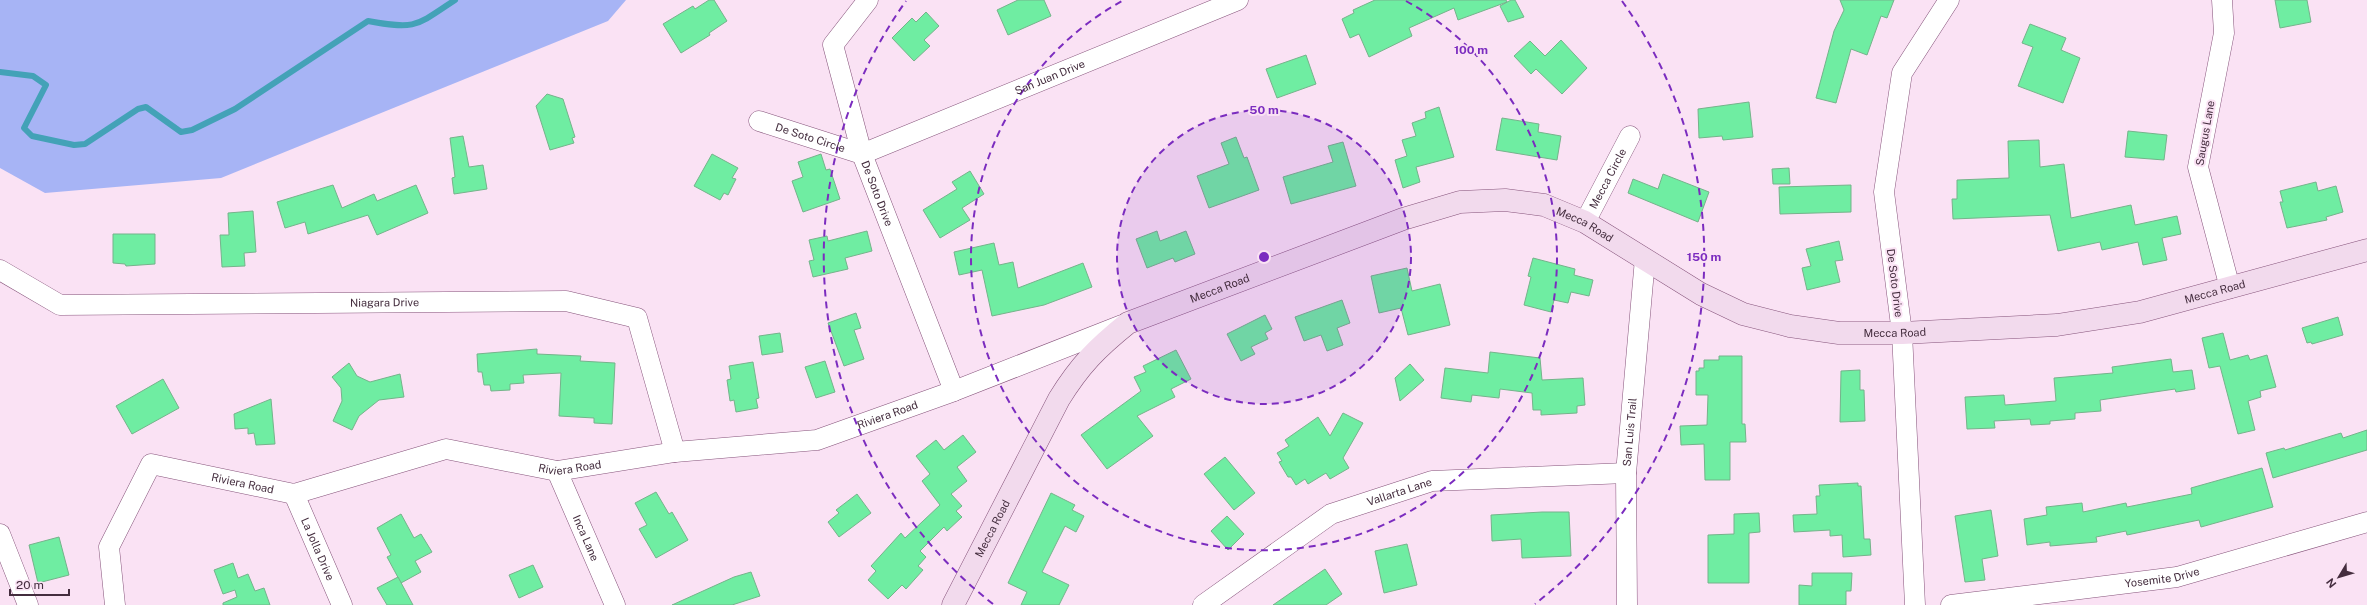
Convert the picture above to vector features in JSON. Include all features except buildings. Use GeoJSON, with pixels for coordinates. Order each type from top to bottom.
{"type":"FeatureCollection","features":[{"type":"Feature","properties":{"kind":"street","name":"De Soto Drive"},"geometry":{"type":"LineString","coordinates":[[868,0],[833,44],[862,154],[954,391]]}},
{"type":"Feature","properties":{"kind":"street","name":"San Juan Drive"},"geometry":{"type":"LineString","coordinates":[[862,154],[1238,0]]}},
{"type":"Feature","properties":{"kind":"street","name":"De Soto Drive"},"geometry":{"type":"LineString","coordinates":[[1915,605],[1902,333],[1884,192],[1902,73],[1949,0]]}},
{"type":"Feature","properties":{"kind":"street","name":"Saugus Lane"},"geometry":{"type":"LineString","coordinates":[[2222,0],[2224,33],[2198,167],[2230,288]]}},
{"type":"Feature","properties":{"kind":"street","name":"De Soto Circle"},"geometry":{"type":"LineString","coordinates":[[759,121],[862,154]]}},
{"type":"Feature","properties":{"kind":"street","name":"Mecca Circle"},"geometry":{"type":"LineString","coordinates":[[1585,222],[1630,136]]}},
{"type":"Feature","properties":{"kind":"street","name":"Mecca Road"},"geometry":{"type":"LineString","coordinates":[[953,605],[1058,398],[1076,371],[1098,347],[1128,323],[1403,219],[1460,202],[1505,200],[1544,206],[1585,222],[1701,294],[1743,314],[1790,326],[1839,333],[1902,333],[2057,325],[2140,312],[2367,250]]}},
{"type":"Feature","properties":{"kind":"street","name":"San Luis Trail"},"geometry":{"type":"LineString","coordinates":[[1627,605],[1626,473],[1645,259]]}},
{"type":"Feature","properties":{"kind":"street","name":"Niagara Drive"},"geometry":{"type":"LineString","coordinates":[[0,270],[60,305],[566,301],[636,318],[675,452]]}},
{"type":"Feature","properties":{"kind":"street","name":"Riviera Road"},"geometry":{"type":"LineString","coordinates":[[115,605],[109,548],[151,464],[294,494],[446,449],[557,471],[675,452],[817,440],[954,391],[1128,323]]}},
{"type":"Feature","properties":{"kind":"street","name":"Inca Lane"},"geometry":{"type":"LineString","coordinates":[[557,471],[615,605]]}},
{"type":"Feature","properties":{"kind":"street","name":"Vallarta Lane"},"geometry":{"type":"LineString","coordinates":[[1203,605],[1331,514],[1432,481],[1626,473]]}},
{"type":"Feature","properties":{"kind":"street","name":"La Jolla Drive"},"geometry":{"type":"LineString","coordinates":[[294,494],[342,605]]}},
{"type":"Feature","properties":{"kind":"street","name":"Yosemite Drive"},"geometry":{"type":"LineString","coordinates":[[1951,605],[2177,576],[2367,522]]}},
{"type":"Feature","properties":{"kind":"street"},"geometry":{"type":"LineString","coordinates":[[0,534],[28,605]]}},
{"type":"Feature","properties":{"kind":"shaded area"},"geometry":{"type":"Polygon","coordinates":[[[0,0],[626,0],[608,21],[221,178],[45,193],[0,168],[0,0]]]}},
{"type":"Feature","properties":{"kind":"waterway"},"geometry":{"type":"LineString","coordinates":[[0,72],[33,76],[46,85],[24,128],[32,136],[74,145],[85,144],[138,109],[146,107],[181,132],[192,130],[235,109],[368,21],[396,25],[415,24],[432,16],[455,0]]}}]}
